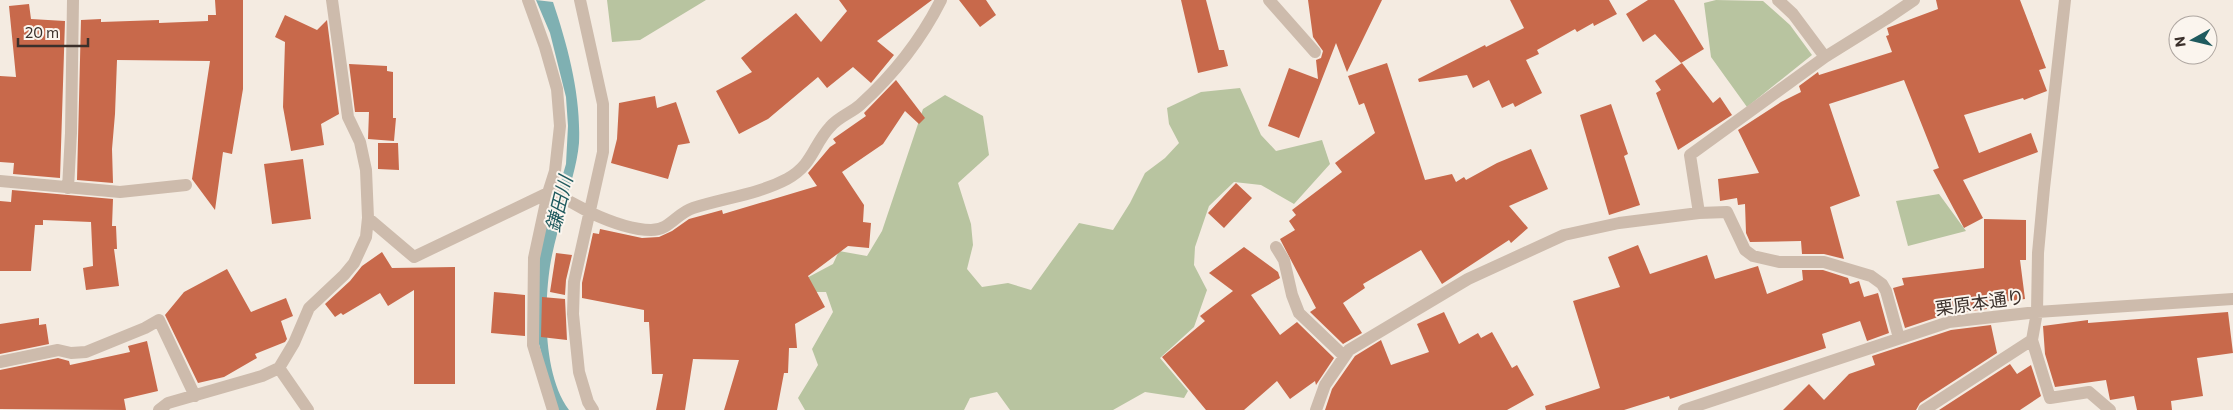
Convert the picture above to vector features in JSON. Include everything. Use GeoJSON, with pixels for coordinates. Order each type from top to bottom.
{"type":"FeatureCollection","features":[{"type":"Feature","properties":{"kind":"street"},"geometry":{"type":"LineString","coordinates":[[68,188],[72,134],[73,0]]}},
{"type":"Feature","properties":{"kind":"street"},"geometry":{"type":"LineString","coordinates":[[159,410],[168,403],[262,376],[279,368],[294,343],[308,308],[344,276],[354,263],[366,237],[368,218],[366,170],[360,142],[348,117],[332,0]]}},
{"type":"Feature","properties":{"kind":"street"},"geometry":{"type":"LineString","coordinates":[[528,0],[545,47],[557,89],[560,126],[555,171],[534,258],[533,345],[553,410]]}},
{"type":"Feature","properties":{"kind":"street"},"geometry":{"type":"LineString","coordinates":[[580,0],[604,104],[603,152],[591,213],[574,282],[572,314],[579,372],[588,402],[593,410]]}},
{"type":"Feature","properties":{"kind":"street"},"geometry":{"type":"LineString","coordinates":[[1269,0],[1315,52]]}},
{"type":"Feature","properties":{"kind":"street"},"geometry":{"type":"LineString","coordinates":[[1778,0],[1793,14],[1824,57]]}},
{"type":"Feature","properties":{"kind":"street"},"geometry":{"type":"LineString","coordinates":[[1699,213],[1690,155],[1824,57],[1886,20],[1914,0]]}},
{"type":"Feature","properties":{"kind":"street"},"geometry":{"type":"LineString","coordinates":[[2065,0],[2044,188],[2038,253],[2037,312],[2032,340],[2050,398],[2089,392],[2110,410]]}},
{"type":"Feature","properties":{"kind":"street"},"geometry":{"type":"LineString","coordinates":[[368,218],[414,257],[550,194],[569,201],[591,213],[634,228],[657,230],[673,222],[691,208],[769,186],[787,179],[798,171],[811,158],[830,125],[859,106],[886,80],[922,33],[940,1]]}},
{"type":"Feature","properties":{"kind":"street"},"geometry":{"type":"LineString","coordinates":[[0,181],[120,192],[186,185]]}},
{"type":"Feature","properties":{"kind":"street"},"geometry":{"type":"LineString","coordinates":[[1316,410],[1326,385],[1349,350],[1468,279],[1564,235],[1619,223],[1699,213],[1727,212],[1745,250],[1761,259],[1780,262],[1824,262],[1871,276],[1882,284],[1886,291],[1899,338]]}},
{"type":"Feature","properties":{"kind":"street"},"geometry":{"type":"LineString","coordinates":[[1276,247],[1284,260],[1292,295],[1299,313],[1344,356]]}},
{"type":"Feature","properties":{"kind":"street","name":"栗原本通り"},"geometry":{"type":"LineString","coordinates":[[1684,410],[1949,322],[2037,312],[2233,299]]}},
{"type":"Feature","properties":{"kind":"street"},"geometry":{"type":"LineString","coordinates":[[0,362],[58,350],[71,353],[86,352],[146,328],[158,320],[195,396]]}},
{"type":"Feature","properties":{"kind":"street"},"geometry":{"type":"LineString","coordinates":[[1924,410],[2032,340]]}},
{"type":"Feature","properties":{"kind":"street"},"geometry":{"type":"LineString","coordinates":[[279,368],[308,410]]}},
{"type":"Feature","properties":{"kind":"green space"},"geometry":{"type":"Polygon","coordinates":[[[607,0],[706,0],[640,40],[612,42],[607,0]]]}},
{"type":"Feature","properties":{"kind":"green space"},"geometry":{"type":"Polygon","coordinates":[[[1716,0],[1763,1],[1790,25],[1812,55],[1747,107],[1711,57],[1704,3],[1716,0]]]}},
{"type":"Feature","properties":{"kind":"green space"},"geometry":{"type":"Polygon","coordinates":[[[1240,88],[1261,135],[1276,151],[1322,140],[1330,164],[1294,204],[1261,185],[1234,182],[1209,206],[1195,247],[1194,265],[1207,290],[1194,327],[1160,358],[1188,391],[1184,398],[1145,392],[1113,410],[1010,410],[997,392],[970,398],[964,410],[805,410],[798,398],[818,365],[812,349],[833,312],[826,292],[805,292],[803,280],[833,264],[839,251],[867,256],[882,231],[923,109],[945,95],[983,116],[989,155],[958,183],[971,224],[973,245],[967,269],[982,287],[1008,283],[1031,290],[1079,223],[1113,230],[1130,203],[1145,173],[1165,158],[1179,143],[1169,124],[1167,108],[1201,92],[1240,88]]]}},
{"type":"Feature","properties":{"kind":"green space"},"geometry":{"type":"Polygon","coordinates":[[[1939,194],[1966,231],[1908,246],[1896,201],[1939,194]]]}},
{"type":"Feature","properties":{"kind":"water","name":"鎌田川"},"geometry":{"type":"Polygon","coordinates":[[[536,0],[553,2],[564,36],[576,89],[578,107],[578,152],[550,266],[547,301],[547,340],[550,360],[560,395],[569,410],[555,410],[539,344],[535,270],[552,200],[559,188],[566,164],[568,126],[566,97],[550,33],[536,0]]]}},
{"type":"Feature","properties":{"kind":"building"},"geometry":{"type":"Polygon","coordinates":[[[215,0],[243,0],[243,89],[232,154],[223,152],[215,210],[192,179],[210,61],[117,60],[112,149],[113,183],[77,180],[81,20],[101,19],[101,22],[159,20],[159,23],[208,21],[208,15],[216,15],[215,0]]]}},
{"type":"Feature","properties":{"kind":"building"},"geometry":{"type":"Polygon","coordinates":[[[839,0],[932,0],[877,41],[894,55],[871,83],[853,67],[827,88],[818,77],[768,119],[739,134],[716,91],[752,72],[741,58],[796,13],[821,42],[847,11],[839,0]]]}},
{"type":"Feature","properties":{"kind":"building"},"geometry":{"type":"Polygon","coordinates":[[[959,0],[986,0],[996,15],[980,27],[959,0]]]}},
{"type":"Feature","properties":{"kind":"building"},"geometry":{"type":"Polygon","coordinates":[[[1181,0],[1206,0],[1219,50],[1224,50],[1228,66],[1198,73],[1181,0]]]}},
{"type":"Feature","properties":{"kind":"building"},"geometry":{"type":"Polygon","coordinates":[[[1308,0],[1382,0],[1347,72],[1336,43],[1299,138],[1268,126],[1289,68],[1318,79],[1316,60],[1321,58],[1323,51],[1313,37],[1308,0]]]}},
{"type":"Feature","properties":{"kind":"building"},"geometry":{"type":"Polygon","coordinates":[[[1510,0],[1609,0],[1617,14],[1594,26],[1593,23],[1577,32],[1575,29],[1537,50],[1539,54],[1526,60],[1542,93],[1515,107],[1513,103],[1502,108],[1489,80],[1473,88],[1467,75],[1419,82],[1418,79],[1485,45],[1486,47],[1524,28],[1510,0]]]}},
{"type":"Feature","properties":{"kind":"building"},"geometry":{"type":"Polygon","coordinates":[[[1648,0],[1674,0],[1704,49],[1681,63],[1655,34],[1643,42],[1626,14],[1648,0]]]}},
{"type":"Feature","properties":{"kind":"building"},"geometry":{"type":"Polygon","coordinates":[[[1936,0],[2020,0],[2046,68],[2039,70],[2047,91],[2024,100],[2023,98],[1964,115],[1979,153],[2031,133],[2038,152],[1963,180],[1983,218],[1964,228],[1933,170],[1939,168],[1904,80],[1829,104],[1860,196],[1830,207],[1844,259],[1824,254],[1802,254],[1801,241],[1750,242],[1746,233],[1745,204],[1738,205],[1737,198],[1720,201],[1718,179],[1759,173],[1738,130],[1781,102],[1801,92],[1799,86],[1818,72],[1819,75],[1892,52],[1886,36],[1889,35],[1887,28],[1938,9],[1936,0]]]}},
{"type":"Feature","properties":{"kind":"building"},"geometry":{"type":"Polygon","coordinates":[[[29,4],[31,19],[65,21],[60,178],[13,174],[14,163],[0,162],[0,76],[16,77],[9,6],[29,4]]]}},
{"type":"Feature","properties":{"kind":"building"},"geometry":{"type":"Polygon","coordinates":[[[285,15],[317,30],[327,20],[339,114],[321,124],[324,145],[291,151],[283,107],[285,42],[275,37],[285,15]]]}},
{"type":"Feature","properties":{"kind":"building"},"geometry":{"type":"Polygon","coordinates":[[[1387,63],[1425,180],[1452,174],[1456,182],[1464,177],[1466,180],[1497,163],[1531,149],[1548,189],[1509,206],[1528,228],[1511,243],[1509,240],[1442,284],[1421,250],[1363,284],[1365,288],[1343,303],[1362,333],[1343,344],[1310,312],[1316,308],[1280,239],[1295,230],[1289,221],[1296,215],[1292,210],[1342,172],[1335,163],[1375,133],[1364,103],[1359,105],[1348,76],[1387,63]]]}},
{"type":"Feature","properties":{"kind":"building"},"geometry":{"type":"Polygon","coordinates":[[[1682,63],[1713,103],[1720,97],[1732,115],[1678,150],[1656,93],[1661,90],[1655,81],[1682,63]]]}},
{"type":"Feature","properties":{"kind":"building"},"geometry":{"type":"Polygon","coordinates":[[[349,64],[387,66],[387,71],[393,72],[393,118],[396,118],[394,141],[368,139],[369,112],[355,112],[349,64]]]}},
{"type":"Feature","properties":{"kind":"building"},"geometry":{"type":"Polygon","coordinates":[[[896,80],[925,118],[919,124],[905,111],[883,144],[842,172],[864,205],[863,222],[871,223],[869,248],[848,246],[808,276],[825,307],[795,324],[797,348],[789,348],[788,373],[784,373],[777,410],[724,410],[739,360],[693,359],[685,410],[656,410],[663,374],[652,374],[649,322],[644,322],[644,310],[582,298],[582,283],[593,233],[599,234],[600,229],[642,238],[659,237],[672,231],[689,219],[722,210],[723,214],[817,186],[808,173],[830,147],[836,143],[833,139],[866,116],[864,113],[896,80]]]}},
{"type":"Feature","properties":{"kind":"building"},"geometry":{"type":"Polygon","coordinates":[[[655,96],[657,108],[676,102],[690,143],[678,145],[668,179],[611,163],[617,139],[619,103],[655,96]]]}},
{"type":"Feature","properties":{"kind":"building"},"geometry":{"type":"Polygon","coordinates":[[[1611,104],[1628,154],[1624,156],[1640,205],[1609,215],[1580,115],[1611,104]]]}},
{"type":"Feature","properties":{"kind":"building"},"geometry":{"type":"Polygon","coordinates":[[[378,143],[398,143],[399,170],[378,169],[378,143]]]}},
{"type":"Feature","properties":{"kind":"building"},"geometry":{"type":"Polygon","coordinates":[[[303,159],[311,219],[272,224],[264,164],[303,159]]]}},
{"type":"Feature","properties":{"kind":"building"},"geometry":{"type":"Polygon","coordinates":[[[1236,183],[1252,198],[1224,228],[1208,213],[1236,183]]]}},
{"type":"Feature","properties":{"kind":"building"},"geometry":{"type":"Polygon","coordinates":[[[12,190],[113,199],[112,226],[116,226],[117,249],[114,249],[119,286],[86,290],[83,268],[93,266],[91,222],[43,220],[43,225],[35,225],[31,271],[0,271],[0,201],[11,202],[12,190]]]}},
{"type":"Feature","properties":{"kind":"building"},"geometry":{"type":"Polygon","coordinates":[[[1984,219],[2026,220],[2026,260],[2020,260],[2025,299],[1986,304],[1987,309],[1947,314],[1905,328],[1893,288],[1904,285],[1902,278],[1984,268],[1984,219]]]}},
{"type":"Feature","properties":{"kind":"building"},"geometry":{"type":"Polygon","coordinates":[[[1638,245],[1650,274],[1707,255],[1715,279],[1758,266],[1767,294],[1803,280],[1802,270],[1823,270],[1848,278],[1850,284],[1859,281],[1864,297],[1878,293],[1889,333],[1867,341],[1860,321],[1822,334],[1826,348],[1670,399],[1669,396],[1624,410],[1546,410],[1545,406],[1600,388],[1573,301],[1620,287],[1608,257],[1638,245]]]}},
{"type":"Feature","properties":{"kind":"building"},"geometry":{"type":"Polygon","coordinates":[[[1244,247],[1278,272],[1280,278],[1251,295],[1280,335],[1297,322],[1334,358],[1316,385],[1315,381],[1290,399],[1277,381],[1244,410],[1206,410],[1162,357],[1205,321],[1200,316],[1233,291],[1209,273],[1244,247]]]}},
{"type":"Feature","properties":{"kind":"building"},"geometry":{"type":"Polygon","coordinates":[[[382,252],[392,268],[455,267],[455,384],[414,384],[414,290],[388,306],[380,293],[343,315],[341,313],[335,317],[325,304],[350,281],[362,266],[382,252]]]}},
{"type":"Feature","properties":{"kind":"building"},"geometry":{"type":"Polygon","coordinates":[[[556,253],[572,255],[566,280],[565,295],[550,292],[556,253]]]}},
{"type":"Feature","properties":{"kind":"building"},"geometry":{"type":"Polygon","coordinates":[[[227,269],[251,312],[286,298],[293,316],[281,321],[287,339],[285,342],[255,354],[257,358],[224,377],[198,383],[165,315],[184,292],[227,269]]]}},
{"type":"Feature","properties":{"kind":"building"},"geometry":{"type":"Polygon","coordinates":[[[494,292],[525,295],[525,336],[491,333],[494,292]]]}},
{"type":"Feature","properties":{"kind":"building"},"geometry":{"type":"Polygon","coordinates":[[[542,297],[565,299],[567,340],[541,337],[542,297]]]}},
{"type":"Feature","properties":{"kind":"building"},"geometry":{"type":"Polygon","coordinates":[[[1444,312],[1459,344],[1478,333],[1481,338],[1492,332],[1512,368],[1517,365],[1534,395],[1507,410],[1325,410],[1332,389],[1355,356],[1381,340],[1391,365],[1429,352],[1417,324],[1444,312]]]}},
{"type":"Feature","properties":{"kind":"building"},"geometry":{"type":"Polygon","coordinates":[[[2228,312],[2233,353],[2197,358],[2203,396],[2171,401],[2172,410],[2137,410],[2134,396],[2110,400],[2106,380],[2055,387],[2045,354],[2043,326],[2088,320],[2088,323],[2228,312]]]}},
{"type":"Feature","properties":{"kind":"building"},"geometry":{"type":"Polygon","coordinates":[[[39,318],[39,325],[46,324],[49,344],[0,354],[0,324],[39,318]]]}},
{"type":"Feature","properties":{"kind":"building"},"geometry":{"type":"Polygon","coordinates":[[[1991,325],[1997,353],[1920,403],[1916,410],[1783,410],[1809,384],[1824,400],[1849,374],[1875,365],[1872,356],[1951,330],[1991,325]]]}},
{"type":"Feature","properties":{"kind":"building"},"geometry":{"type":"Polygon","coordinates":[[[147,341],[158,391],[124,399],[126,410],[0,409],[0,370],[58,358],[69,361],[70,365],[130,352],[128,346],[147,341]]]}},
{"type":"Feature","properties":{"kind":"building"},"geometry":{"type":"Polygon","coordinates":[[[2010,364],[2017,374],[2031,365],[2041,396],[2020,410],[1939,410],[2010,364]]]}}]}
